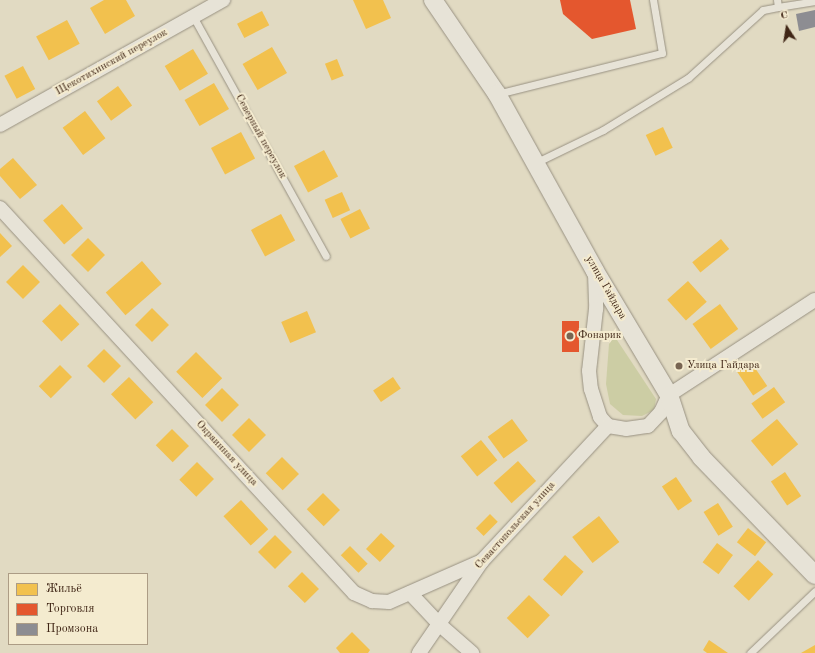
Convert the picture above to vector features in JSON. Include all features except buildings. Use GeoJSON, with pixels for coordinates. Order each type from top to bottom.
{"type":"FeatureCollection","features":[{"type":"Feature","properties":{"kind":"street","name":"Щекотихинский переулок"},"geometry":{"type":"LineString","coordinates":[[0,125],[224,0]]}},
{"type":"Feature","properties":{"kind":"street","name":"улица Гайдара"},"geometry":{"type":"LineString","coordinates":[[433,0],[497,94],[595,271],[669,395],[681,431],[700,457],[815,575]]}},
{"type":"Feature","properties":{"kind":"street","name":"Окраинная улица"},"geometry":{"type":"LineString","coordinates":[[0,208],[354,593],[372,601],[389,602],[482,561]]}},
{"type":"Feature","properties":{"kind":"street"},"geometry":{"type":"LineString","coordinates":[[595,271],[596,309],[589,371],[591,389],[598,412],[608,426],[626,429],[648,426],[661,412],[669,395],[815,300]]}},
{"type":"Feature","properties":{"kind":"street","name":"Севастопольская улица"},"geometry":{"type":"LineString","coordinates":[[419,653],[440,625],[482,561],[608,426]]}},
{"type":"Feature","properties":{"kind":"street"},"geometry":{"type":"LineString","coordinates":[[410,593],[440,625],[472,653]]}},
{"type":"Feature","properties":{"kind":"lane"},"geometry":{"type":"LineString","coordinates":[[497,94],[662,53],[653,0]]}},
{"type":"Feature","properties":{"kind":"lane"},"geometry":{"type":"LineString","coordinates":[[535,163],[603,130],[688,78],[764,10],[777,4],[815,1]]}},
{"type":"Feature","properties":{"kind":"lane","name":"Северный переулок"},"geometry":{"type":"LineString","coordinates":[[194,18],[326,256]]}},
{"type":"Feature","properties":{"kind":"lane"},"geometry":{"type":"LineString","coordinates":[[750,653],[815,591]]}},
{"type":"Feature","properties":{"kind":"green space"},"geometry":{"type":"Polygon","coordinates":[[[612,340],[617,340],[656,399],[654,410],[642,416],[623,415],[610,404],[606,384],[609,344],[612,340]]]}},
{"type":"Feature","properties":{"kind":"place","name":"Фонарик"},"geometry":{"type":"Point","coordinates":[570,336]}},
{"type":"Feature","properties":{"kind":"place","name":"Улица Гайдара"},"geometry":{"type":"Point","coordinates":[679,366]}}]}
